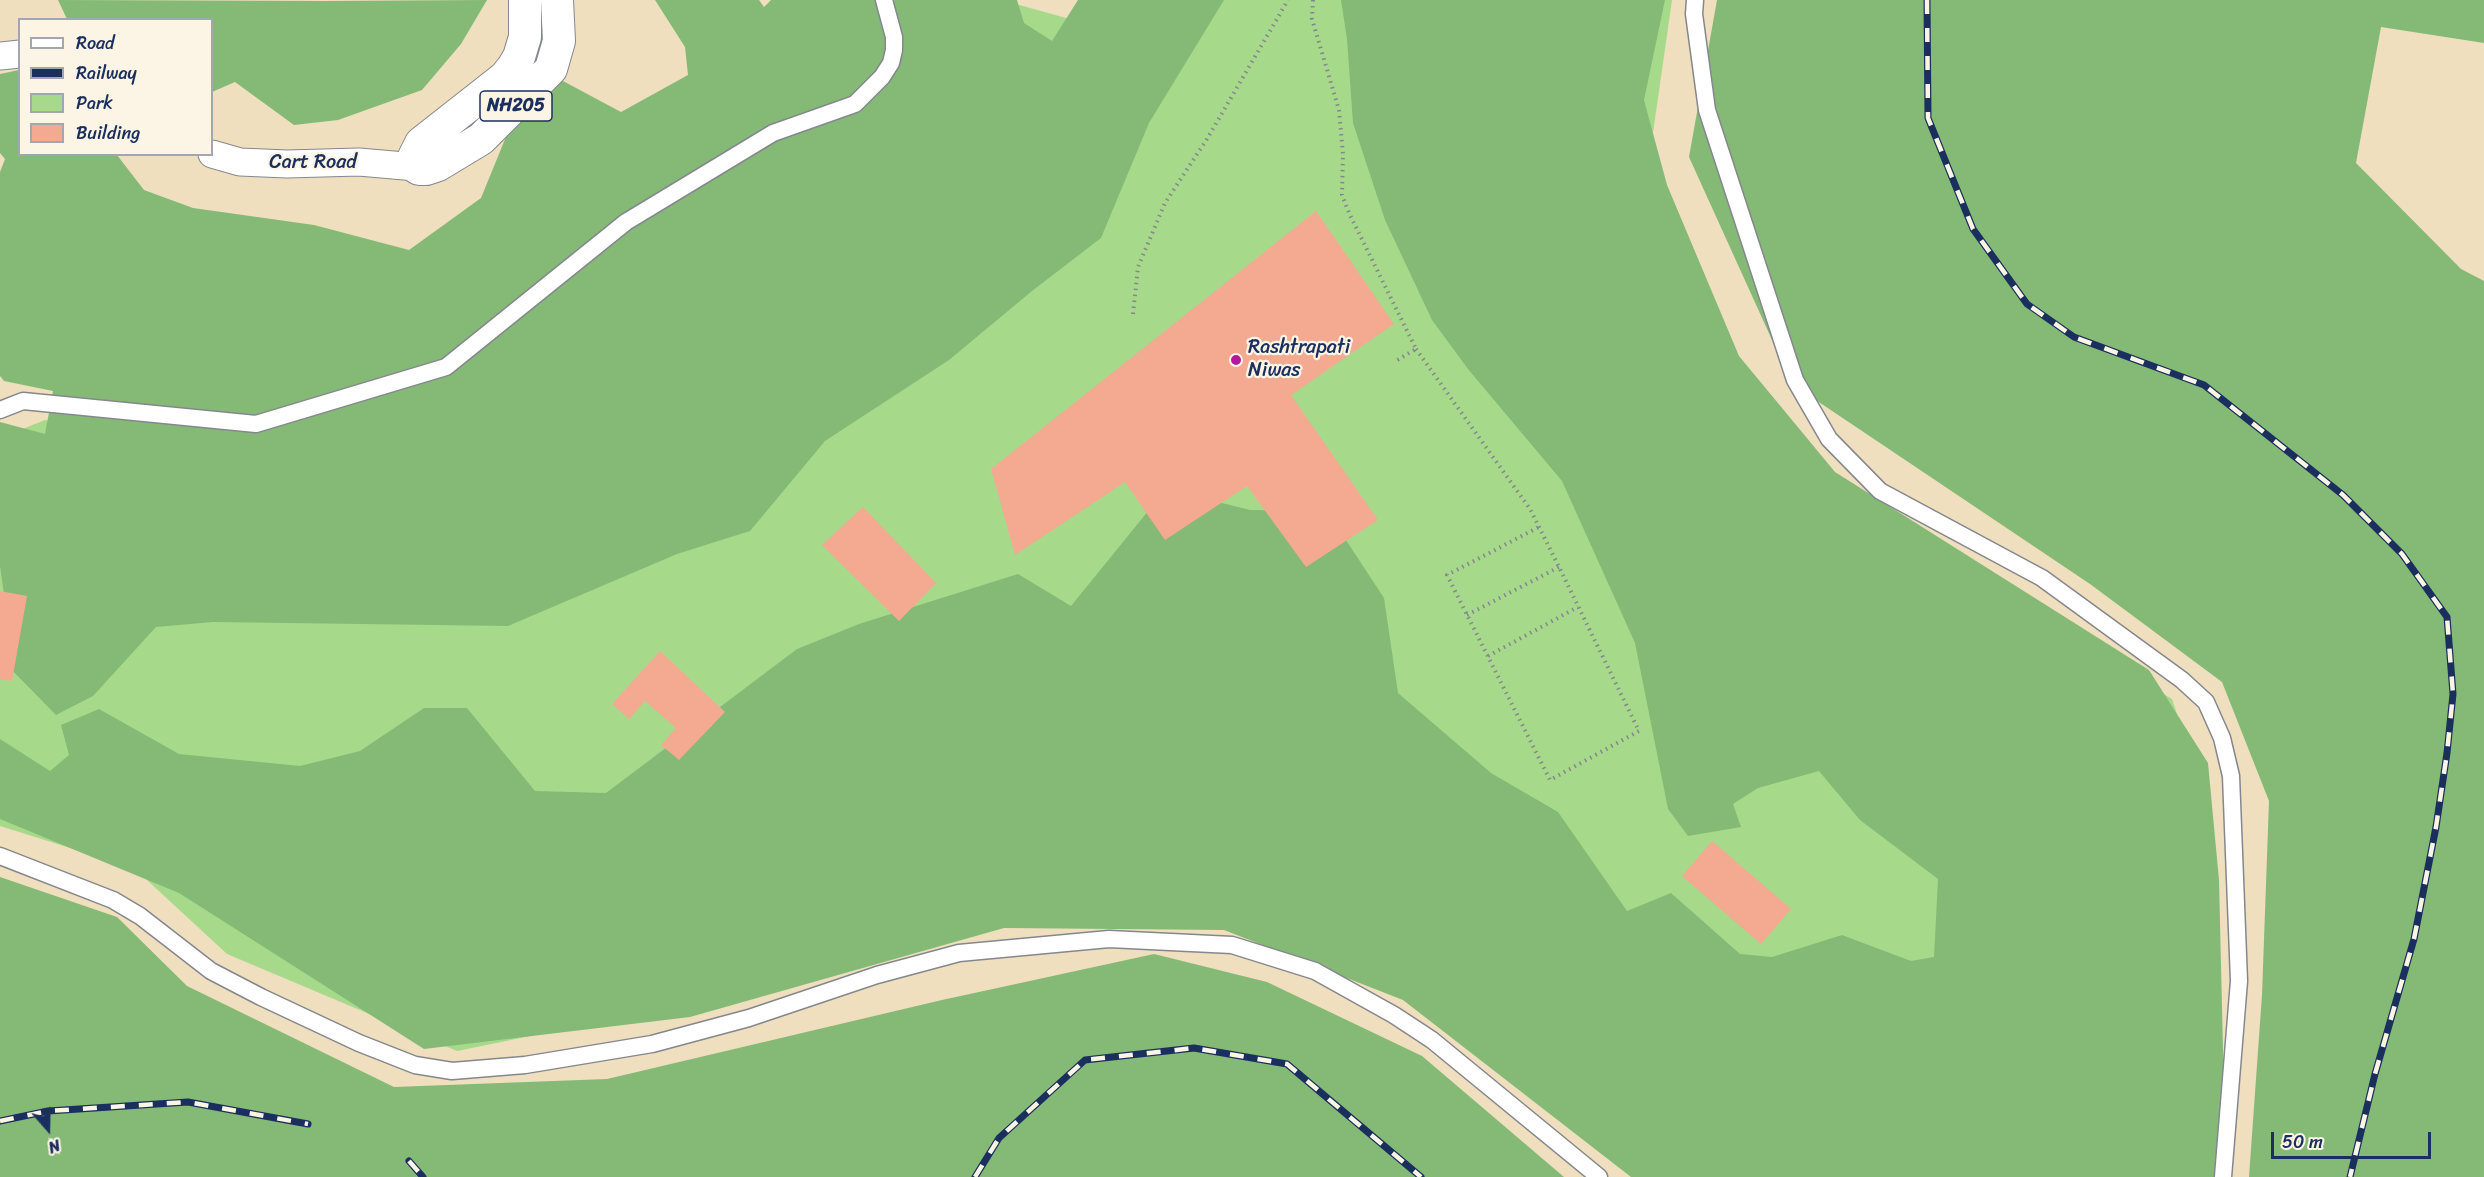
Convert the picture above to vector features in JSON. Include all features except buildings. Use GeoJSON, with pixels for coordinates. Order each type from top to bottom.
{"type":"FeatureCollection","features":[{"type":"Feature","properties":{"kind":"highway","name":"NH205"},"geometry":{"type":"LineString","coordinates":[[525,0],[525,37],[513,67],[505,77],[422,143],[414,157],[416,166],[426,169],[438,165],[481,139],[551,69],[559,41],[557,0]]}},
{"type":"Feature","properties":{"kind":"main road"},"geometry":{"type":"LineString","coordinates":[[0,56],[18,54]]}},
{"type":"Feature","properties":{"kind":"main road","name":"Cart Road"},"geometry":{"type":"LineString","coordinates":[[213,154],[240,162],[288,164],[359,162],[416,166]]}},
{"type":"Feature","properties":{"kind":"street"},"geometry":{"type":"LineString","coordinates":[[0,410],[23,401],[256,424],[446,367],[626,222],[773,133],[855,104],[882,76],[891,63],[894,37],[884,0]]}},
{"type":"Feature","properties":{"kind":"street"},"geometry":{"type":"LineString","coordinates":[[1695,0],[1694,14],[1707,110],[1796,380],[1829,439],[1880,491],[2042,578],[2182,680],[2206,702],[2222,738],[2231,776],[2239,981],[2223,1177]]}},
{"type":"Feature","properties":{"kind":"street"},"geometry":{"type":"LineString","coordinates":[[0,856],[113,900],[140,916],[212,971],[261,997],[359,1043],[415,1065],[452,1071],[525,1065],[652,1044],[749,1018],[877,975],[959,953],[1109,939],[1232,945],[1315,971],[1394,1015],[1432,1040],[1599,1177]]}},
{"type":"Feature","properties":{"kind":"path"},"geometry":{"type":"LineString","coordinates":[[1133,314],[1138,267],[1165,203],[1207,139],[1287,0]]}},
{"type":"Feature","properties":{"kind":"path"},"geometry":{"type":"LineString","coordinates":[[1313,0],[1312,19],[1338,110],[1343,154],[1342,195],[1349,213],[1416,349],[1530,510],[1559,567],[1639,731],[1550,780],[1447,575],[1539,528]]}},
{"type":"Feature","properties":{"kind":"path"},"geometry":{"type":"LineString","coordinates":[[1394,362],[1416,349]]}},
{"type":"Feature","properties":{"kind":"path"},"geometry":{"type":"LineString","coordinates":[[1467,615],[1559,567]]}},
{"type":"Feature","properties":{"kind":"path"},"geometry":{"type":"LineString","coordinates":[[1488,656],[1578,607]]}},
{"type":"Feature","properties":{"kind":"green space"},"geometry":{"type":"Polygon","coordinates":[[[58,0],[487,0],[461,44],[422,90],[338,120],[294,125],[235,82],[213,92],[213,18],[67,18],[58,0]]]}},
{"type":"Feature","properties":{"kind":"green space"},"geometry":{"type":"Polygon","coordinates":[[[655,0],[759,0],[764,7],[771,0],[1017,0],[1024,23],[1052,41],[1078,0],[1224,0],[1149,123],[1101,238],[1032,291],[949,360],[825,441],[750,531],[677,554],[508,626],[213,622],[156,627],[93,696],[56,715],[0,658],[4,594],[0,566],[0,422],[45,434],[53,391],[4,381],[0,376],[0,172],[5,159],[0,153],[0,74],[18,70],[18,156],[118,156],[144,190],[193,208],[314,225],[409,250],[481,198],[521,100],[563,81],[621,112],[688,75],[685,47],[655,0]]]}},
{"type":"Feature","properties":{"kind":"green space"},"geometry":{"type":"Polygon","coordinates":[[[1112,0],[1672,0],[1648,168],[1757,421],[1873,519],[2172,699],[2200,783],[2214,972],[1386,973],[1216,918],[1024,905],[692,1003],[457,1051],[227,954],[134,868],[0,826],[0,438],[45,420],[243,442],[1005,1],[1095,26],[1112,0]]]}},
{"type":"Feature","properties":{"kind":"green space"},"geometry":{"type":"Polygon","coordinates":[[[1341,0],[1665,0],[1644,100],[1667,185],[1739,356],[1835,472],[2149,670],[2208,763],[2219,880],[2226,1177],[1631,1177],[1403,1000],[1224,930],[1004,928],[690,1017],[424,1049],[179,893],[0,819],[0,739],[50,771],[69,755],[61,725],[99,709],[179,754],[300,766],[360,751],[424,708],[467,708],[535,791],[606,793],[797,649],[859,624],[1018,574],[1071,606],[1166,489],[1250,510],[1327,511],[1384,598],[1398,693],[1491,773],[1558,812],[1627,911],[1671,893],[1740,954],[1772,957],[1842,935],[1911,961],[1934,957],[1938,879],[1860,820],[1819,771],[1758,788],[1733,804],[1741,827],[1688,836],[1668,809],[1635,643],[1562,481],[1468,369],[1432,320],[1385,220],[1353,123],[1347,39],[1341,0]]]}},
{"type":"Feature","properties":{"kind":"green space"},"geometry":{"type":"Polygon","coordinates":[[[1717,0],[2484,0],[2484,43],[2381,27],[2356,163],[2461,269],[2484,281],[2484,1177],[2249,1177],[2262,995],[2269,801],[2222,682],[2090,584],[1792,384],[1689,157],[1717,0]]]}},
{"type":"Feature","properties":{"kind":"green space"},"geometry":{"type":"Polygon","coordinates":[[[0,877],[117,917],[187,986],[394,1087],[607,1079],[942,1000],[1154,954],[1267,982],[1422,1056],[1564,1177],[0,1177],[0,877]]]}},
{"type":"Feature","properties":{"kind":"railway"},"geometry":{"type":"LineString","coordinates":[[1927,0],[1928,118],[1973,229],[2027,304],[2074,337],[2204,385],[2343,495],[2402,554],[2447,617],[2453,694],[2436,827],[2414,939],[2375,1074],[2350,1177]]}},
{"type":"Feature","properties":{"kind":"railway"},"geometry":{"type":"LineString","coordinates":[[975,1177],[999,1138],[1085,1060],[1194,1048],[1287,1064],[1421,1177]]}},
{"type":"Feature","properties":{"kind":"railway"},"geometry":{"type":"LineString","coordinates":[[0,1121],[48,1111],[188,1102],[308,1124]]}},
{"type":"Feature","properties":{"kind":"railway"},"geometry":{"type":"LineString","coordinates":[[409,1161],[423,1177]]}},
{"type":"Feature","properties":{"kind":"place","name":"Rashtrapati Niwas"},"geometry":{"type":"Point","coordinates":[1236,360]}}]}
